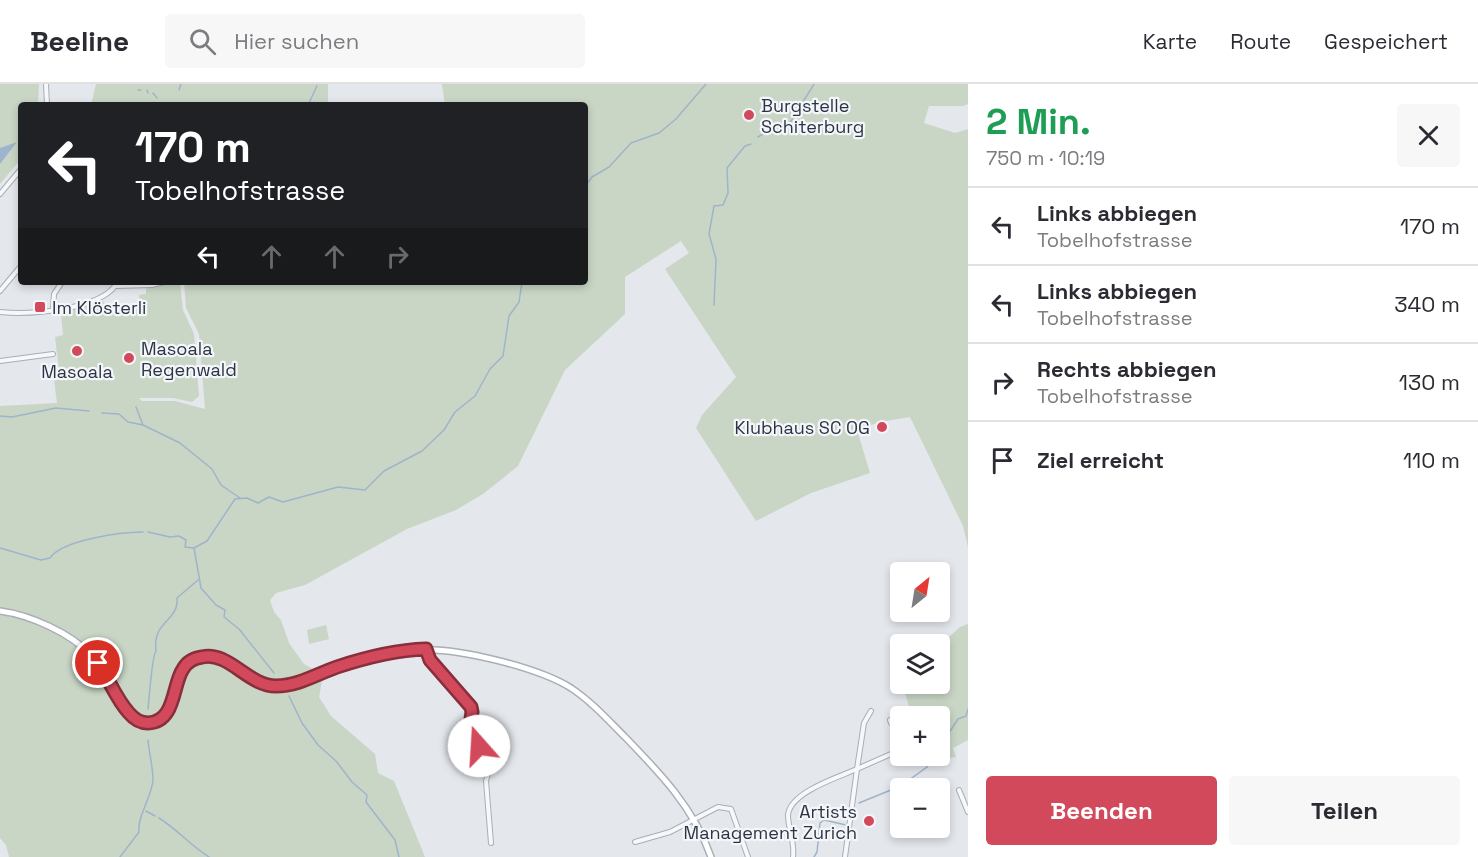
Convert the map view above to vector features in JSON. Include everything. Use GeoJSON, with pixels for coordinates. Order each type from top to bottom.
{"type":"FeatureCollection","features":[{"type":"Feature","properties":{"kind":"main road"},"geometry":{"type":"LineString","coordinates":[[0,611],[33,618],[88,652],[106,674],[125,709],[136,720],[145,723],[152,723],[163,716],[172,703],[182,670],[189,662],[200,657],[220,659],[257,682],[280,686],[298,683],[348,664],[426,649],[454,652],[519,667],[546,676],[571,689],[602,713],[658,771],[684,801],[711,857]]}},
{"type":"Feature","properties":{"kind":"street"},"geometry":{"type":"LineString","coordinates":[[46,84],[47,102]]}},
{"type":"Feature","properties":{"kind":"street"},"geometry":{"type":"LineString","coordinates":[[0,194],[18,173]]}},
{"type":"Feature","properties":{"kind":"street"},"geometry":{"type":"LineString","coordinates":[[0,291],[18,270]]}},
{"type":"Feature","properties":{"kind":"street"},"geometry":{"type":"LineString","coordinates":[[53,309],[54,294],[60,285]]}},
{"type":"Feature","properties":{"kind":"street"},"geometry":{"type":"LineString","coordinates":[[0,312],[53,309],[96,302],[115,286],[152,285]]}},
{"type":"Feature","properties":{"kind":"street"},"geometry":{"type":"LineString","coordinates":[[0,361],[53,354]]}},
{"type":"Feature","properties":{"kind":"street"},"geometry":{"type":"LineString","coordinates":[[426,649],[430,660],[471,707],[468,740],[486,751],[492,759],[486,781],[491,843]]}},
{"type":"Feature","properties":{"kind":"street"},"geometry":{"type":"LineString","coordinates":[[845,857],[864,723],[871,711]]}},
{"type":"Feature","properties":{"kind":"street"},"geometry":{"type":"LineString","coordinates":[[793,857],[794,840],[788,813],[800,795],[890,754]]}},
{"type":"Feature","properties":{"kind":"street"},"geometry":{"type":"LineString","coordinates":[[959,790],[968,812]]}},
{"type":"Feature","properties":{"kind":"street"},"geometry":{"type":"LineString","coordinates":[[635,842],[670,832],[718,807],[730,809],[748,856]]}},
{"type":"Feature","properties":{"kind":"green space"},"geometry":{"type":"Polygon","coordinates":[[[0,84],[39,84],[38,102],[18,102],[18,163],[0,184],[0,84]]]}},
{"type":"Feature","properties":{"kind":"green space"},"geometry":{"type":"Polygon","coordinates":[[[96,84],[328,84],[328,102],[92,102],[96,84]]]}},
{"type":"Feature","properties":{"kind":"green space"},"geometry":{"type":"Polygon","coordinates":[[[442,84],[968,84],[968,104],[929,106],[924,123],[955,133],[968,129],[968,547],[963,526],[910,417],[880,422],[857,430],[870,473],[811,493],[756,521],[696,428],[702,415],[736,377],[665,269],[689,253],[681,241],[625,277],[625,314],[565,370],[518,466],[483,494],[456,510],[407,529],[305,585],[276,593],[270,600],[274,612],[281,620],[289,643],[304,664],[323,675],[319,697],[331,716],[375,754],[378,773],[394,781],[425,857],[9,857],[6,845],[0,838],[0,406],[57,403],[54,380],[60,379],[55,337],[63,335],[61,314],[65,314],[65,310],[103,301],[109,309],[140,302],[139,295],[146,294],[146,288],[154,288],[153,285],[159,287],[180,285],[183,310],[194,334],[199,396],[192,402],[173,398],[139,398],[142,401],[175,401],[205,409],[199,334],[186,308],[184,285],[588,285],[588,102],[445,102],[442,84]]]}},
{"type":"Feature","properties":{"kind":"green space"},"geometry":{"type":"Polygon","coordinates":[[[968,624],[968,740],[953,748],[956,757],[950,758],[950,706],[909,706],[905,694],[950,694],[950,636],[960,627],[968,624]]]}},
{"type":"Feature","properties":{"kind":"green space"},"geometry":{"type":"Polygon","coordinates":[[[326,625],[329,639],[309,644],[307,630],[326,625]]]}},
{"type":"Feature","properties":{"kind":"water"},"geometry":{"type":"Polygon","coordinates":[[[17,142],[0,164],[0,148],[17,142]]]}},
{"type":"Feature","properties":{"kind":"waterway"},"geometry":{"type":"LineString","coordinates":[[179,90],[181,84]]}},
{"type":"Feature","properties":{"kind":"waterway"},"geometry":{"type":"LineString","coordinates":[[588,182],[592,177],[609,167],[631,143],[659,133],[676,119],[706,84]]}},
{"type":"Feature","properties":{"kind":"waterway"},"geometry":{"type":"LineString","coordinates":[[758,137],[768,131],[770,133],[788,126],[814,84]]}},
{"type":"Feature","properties":{"kind":"waterway"},"geometry":{"type":"LineString","coordinates":[[309,102],[317,86]]}},
{"type":"Feature","properties":{"kind":"waterway"},"geometry":{"type":"LineString","coordinates":[[153,93],[157,98]]}},
{"type":"Feature","properties":{"kind":"waterway"},"geometry":{"type":"LineString","coordinates":[[714,305],[716,259],[709,234],[714,206],[723,205],[728,193],[727,168],[745,146],[751,144]]}},
{"type":"Feature","properties":{"kind":"waterway"},"geometry":{"type":"LineString","coordinates":[[274,673],[239,629],[224,617],[225,610],[216,605],[201,588],[194,548],[207,541],[235,499],[247,498],[258,503],[269,497],[283,502],[338,487],[365,490],[384,471],[422,451],[444,430],[455,412],[475,396],[490,369],[503,356],[509,316],[519,302],[522,285]]}},
{"type":"Feature","properties":{"kind":"waterway"},"geometry":{"type":"LineString","coordinates":[[136,407],[143,425]]}},
{"type":"Feature","properties":{"kind":"waterway"},"geometry":{"type":"LineString","coordinates":[[0,416],[12,417],[56,408],[89,411]]}},
{"type":"Feature","properties":{"kind":"waterway"},"geometry":{"type":"LineString","coordinates":[[102,413],[119,414],[128,422],[143,425],[180,443],[212,469],[221,485],[240,498]]}},
{"type":"Feature","properties":{"kind":"waterway"},"geometry":{"type":"LineString","coordinates":[[0,548],[41,560],[50,558],[66,546],[93,538],[143,532]]}},
{"type":"Feature","properties":{"kind":"waterway"},"geometry":{"type":"LineString","coordinates":[[148,532],[170,537],[179,536],[186,540],[185,547],[194,548]]}},
{"type":"Feature","properties":{"kind":"waterway"},"geometry":{"type":"LineString","coordinates":[[148,709],[158,633],[174,612],[177,598],[198,580]]}},
{"type":"Feature","properties":{"kind":"waterway"},"geometry":{"type":"LineString","coordinates":[[289,696],[302,723],[318,745],[367,795],[366,802],[395,840],[399,857]]}},
{"type":"Feature","properties":{"kind":"waterway"},"geometry":{"type":"LineString","coordinates":[[950,731],[958,719],[966,716],[968,709]]}},
{"type":"Feature","properties":{"kind":"waterway"},"geometry":{"type":"LineString","coordinates":[[120,857],[139,832],[140,820],[152,786],[153,775],[148,740]]}},
{"type":"Feature","properties":{"kind":"waterway"},"geometry":{"type":"LineString","coordinates":[[859,803],[908,783],[927,766]]}},
{"type":"Feature","properties":{"kind":"waterway"},"geometry":{"type":"LineString","coordinates":[[146,811],[155,816]]}},
{"type":"Feature","properties":{"kind":"waterway"},"geometry":{"type":"LineString","coordinates":[[159,818],[209,857]]}},
{"type":"Feature","properties":{"kind":"waterway"},"geometry":{"type":"LineString","coordinates":[[814,857],[817,852],[820,823],[824,820],[846,825]]}},
{"type":"Feature","properties":{"kind":"place","name":"Burgstelle Schiterburg"},"geometry":{"type":"Point","coordinates":[749,115]}},
{"type":"Feature","properties":{"kind":"place","name":"Im Klösterli"},"geometry":{"type":"Point","coordinates":[40,307]}},
{"type":"Feature","properties":{"kind":"place","name":"Masoala"},"geometry":{"type":"Point","coordinates":[77,351]}},
{"type":"Feature","properties":{"kind":"place","name":"Masoala Regenwald"},"geometry":{"type":"Point","coordinates":[129,358]}},
{"type":"Feature","properties":{"kind":"place","name":"Klubhaus SC OG"},"geometry":{"type":"Point","coordinates":[882,427]}},
{"type":"Feature","properties":{"kind":"place","name":"Artists Management Zurich"},"geometry":{"type":"Point","coordinates":[869,821]}},
{"type":"Feature","properties":{"kind":"route"},"geometry":{"type":"LineString","coordinates":[[98,663],[132,717],[140,722],[152,723],[163,716],[172,703],[182,670],[189,662],[200,657],[215,657],[257,682],[280,686],[298,683],[348,664],[426,649],[430,660],[471,707],[471,722],[467,737],[470,743],[479,746]]}}]}
